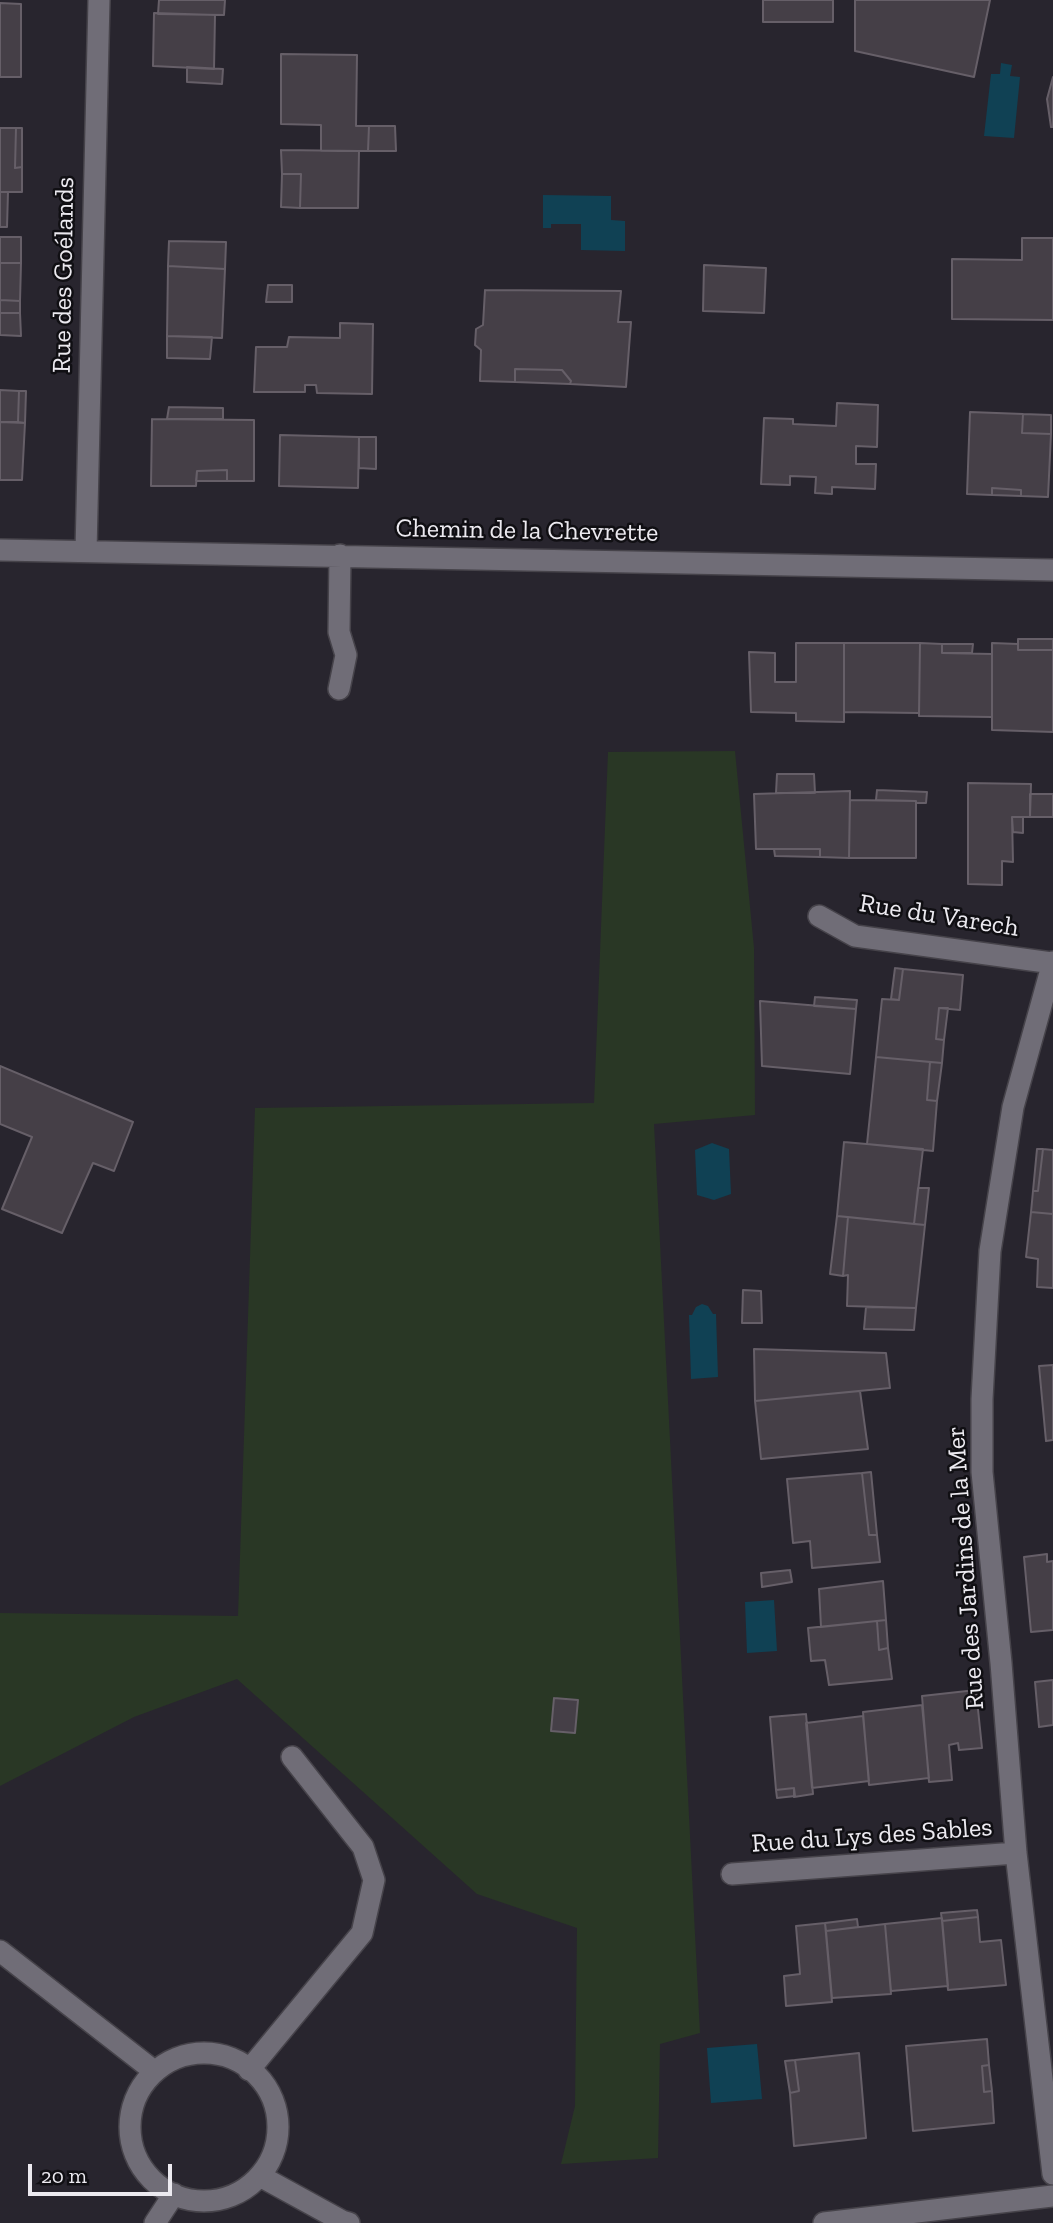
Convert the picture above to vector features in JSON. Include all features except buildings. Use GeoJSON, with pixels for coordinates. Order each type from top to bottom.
{"type":"FeatureCollection","features":[{"type":"Feature","properties":{"kind":"street","name":"Rue des Goélands"},"geometry":{"type":"LineString","coordinates":[[86,551],[100,0]]}},
{"type":"Feature","properties":{"kind":"street","name":"Chemin de la Chevrette"},"geometry":{"type":"LineString","coordinates":[[0,550],[1053,570]]}},
{"type":"Feature","properties":{"kind":"street"},"geometry":{"type":"LineString","coordinates":[[340,555],[339,632],[346,655],[340,689]]}},
{"type":"Feature","properties":{"kind":"street","name":"Rue du Varech"},"geometry":{"type":"LineString","coordinates":[[819,916],[855,936],[1053,962]]}},
{"type":"Feature","properties":{"kind":"street","name":"Rue des Jardins de la Mer"},"geometry":{"type":"LineString","coordinates":[[1053,962],[1013,1107],[990,1251],[982,1399],[982,1472],[1016,1853],[1053,2174]]}},
{"type":"Feature","properties":{"kind":"street"},"geometry":{"type":"LineString","coordinates":[[249,2070],[362,1933],[374,1880],[363,1847],[292,1757]]}},
{"type":"Feature","properties":{"kind":"street","name":"Rue du Lys des Sables"},"geometry":{"type":"LineString","coordinates":[[732,1874],[1016,1853]]}},
{"type":"Feature","properties":{"kind":"street"},"geometry":{"type":"LineString","coordinates":[[0,1951],[154,2071]]}},
{"type":"Feature","properties":{"kind":"street"},"geometry":{"type":"LineString","coordinates":[[205,2053],[231,2058],[249,2070],[261,2079],[274,2101],[279,2127],[274,2152],[260,2176],[241,2192],[214,2202],[188,2201],[156,2186],[139,2166],[132,2151],[129,2127],[134,2101],[154,2071],[180,2056],[205,2053]]}},
{"type":"Feature","properties":{"kind":"street"},"geometry":{"type":"LineString","coordinates":[[260,2176],[349,2223]]}},
{"type":"Feature","properties":{"kind":"street"},"geometry":{"type":"LineString","coordinates":[[155,2223],[174,2194]]}},
{"type":"Feature","properties":{"kind":"street"},"geometry":{"type":"LineString","coordinates":[[824,2223],[1053,2196]]}},
{"type":"Feature","properties":{"kind":"green space"},"geometry":{"type":"Polygon","coordinates":[[[735,751],[754,948],[755,1115],[654,1124],[700,2033],[660,2044],[658,2158],[561,2164],[575,2106],[577,1928],[477,1894],[237,1679],[134,1717],[0,1786],[0,1613],[238,1616],[255,1108],[594,1103],[608,752],[735,751]]]}},
{"type":"Feature","properties":{"kind":"water"},"geometry":{"type":"Polygon","coordinates":[[[1001,63],[1012,65],[1010,76],[1020,77],[1014,138],[984,136],[991,74],[1000,74],[1001,63]]]}},
{"type":"Feature","properties":{"kind":"water"},"geometry":{"type":"Polygon","coordinates":[[[543,195],[611,196],[611,220],[625,221],[625,251],[581,250],[581,224],[551,224],[551,228],[543,228],[543,195]]]}},
{"type":"Feature","properties":{"kind":"water"},"geometry":{"type":"Polygon","coordinates":[[[712,1143],[729,1149],[731,1194],[714,1200],[697,1195],[695,1150],[712,1143]]]}},
{"type":"Feature","properties":{"kind":"water"},"geometry":{"type":"Polygon","coordinates":[[[702,1304],[716,1314],[718,1377],[691,1379],[689,1315],[702,1304]]]}},
{"type":"Feature","properties":{"kind":"water"},"geometry":{"type":"Polygon","coordinates":[[[774,1600],[777,1651],[747,1653],[745,1602],[774,1600]]]}},
{"type":"Feature","properties":{"kind":"water"},"geometry":{"type":"Polygon","coordinates":[[[757,2044],[762,2099],[711,2103],[707,2048],[757,2044]]]}}]}
